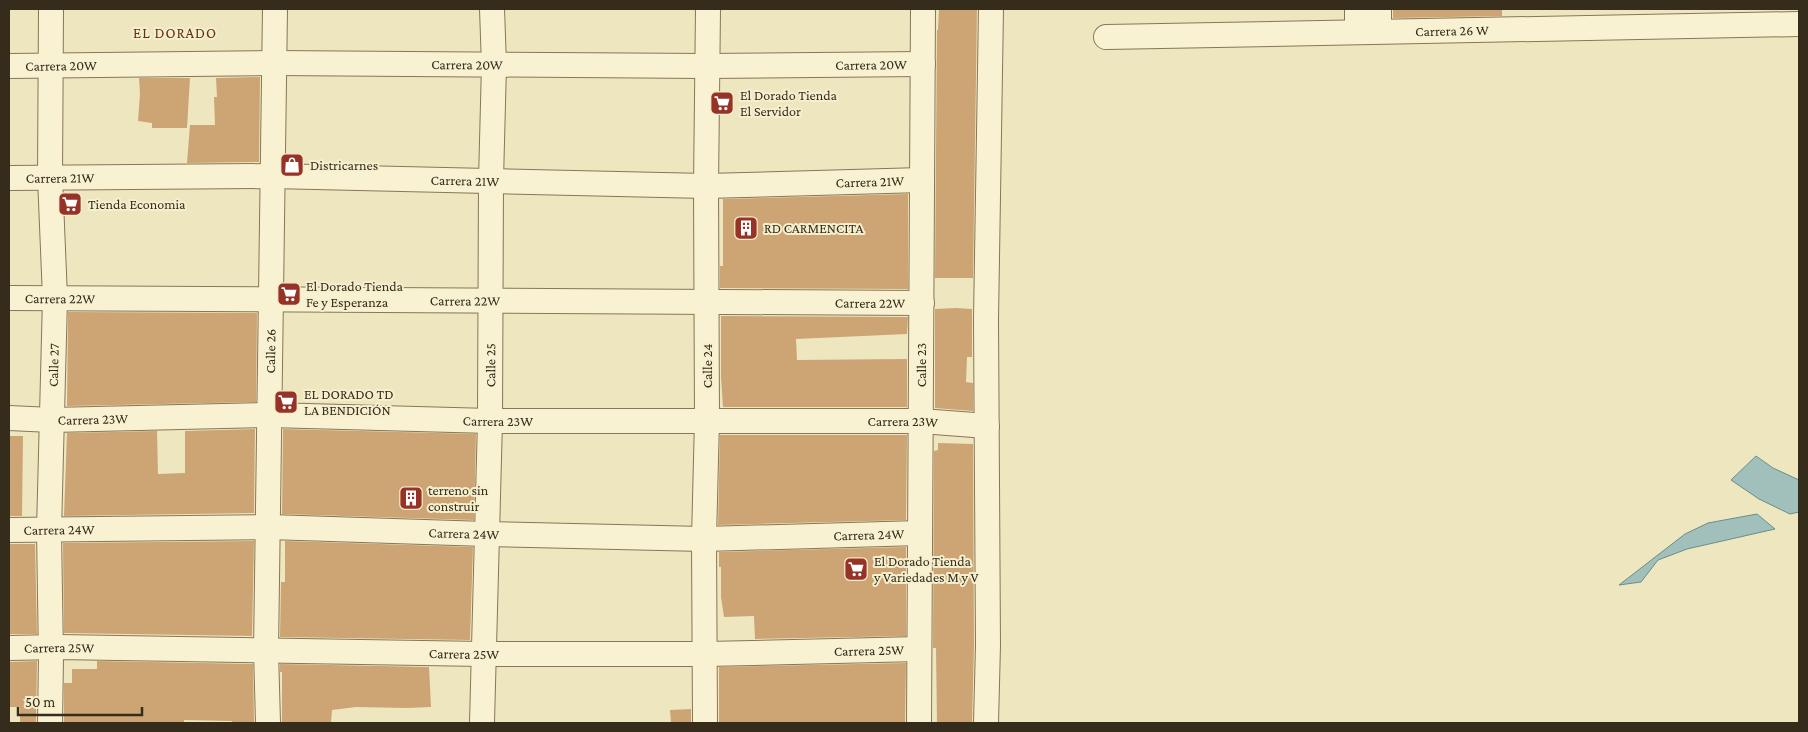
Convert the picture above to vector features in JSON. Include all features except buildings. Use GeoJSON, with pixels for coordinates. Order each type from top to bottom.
{"type":"FeatureCollection","features":[{"type":"Feature","properties":{"kind":"street","name":"Calle 27"},"geometry":{"type":"LineString","coordinates":[[50,723],[49,531],[55,298],[50,177],[51,9]]}},
{"type":"Feature","properties":{"kind":"street","name":"Calle 26"},"geometry":{"type":"LineString","coordinates":[[268,723],[266,651],[275,9]]}},
{"type":"Feature","properties":{"kind":"street","name":"Calle 25"},"geometry":{"type":"LineString","coordinates":[[482,723],[490,421],[491,180],[494,65],[492,9]]}},
{"type":"Feature","properties":{"kind":"street","name":"Calle 24"},"geometry":{"type":"LineString","coordinates":[[705,723],[704,538],[707,420],[706,66],[708,9]]}},
{"type":"Feature","properties":{"kind":"street","name":"Calle 23"},"geometry":{"type":"LineString","coordinates":[[919,723],[923,9]]}},
{"type":"Feature","properties":{"kind":"street"},"geometry":{"type":"LineString","coordinates":[[986,723],[988,645],[986,320],[991,9]]}},
{"type":"Feature","properties":{"kind":"street","name":"Carrera 26 W"},"geometry":{"type":"LineString","coordinates":[[1106,37],[1368,20],[1787,19]]}},
{"type":"Feature","properties":{"kind":"street","name":"Carrera 20W"},"geometry":{"type":"LineString","coordinates":[[9,66],[274,63],[706,66],[923,64]]}},
{"type":"Feature","properties":{"kind":"street","name":"Carrera 21W"},"geometry":{"type":"LineString","coordinates":[[9,178],[272,176],[706,186],[922,180]]}},
{"type":"Feature","properties":{"kind":"street","name":"Carrera 22W"},"geometry":{"type":"LineString","coordinates":[[9,298],[922,303]]}},
{"type":"Feature","properties":{"kind":"street","name":"Carrera 23W"},"geometry":{"type":"LineString","coordinates":[[9,418],[52,420],[270,415],[490,421],[921,421],[987,426]]}},
{"type":"Feature","properties":{"kind":"street","name":"Carrera 24W"},"geometry":{"type":"LineString","coordinates":[[9,530],[269,527],[486,534],[704,538],[920,533]]}},
{"type":"Feature","properties":{"kind":"street","name":"Carrera 25W"},"geometry":{"type":"LineString","coordinates":[[9,648],[483,654],[706,654],[919,649]]}},
{"type":"Feature","properties":{"kind":"water"},"geometry":{"type":"Polygon","coordinates":[[[1756,456],[1773,468],[1799,480],[1799,512],[1790,514],[1759,499],[1731,480],[1756,456]]]}},
{"type":"Feature","properties":{"kind":"water"},"geometry":{"type":"Polygon","coordinates":[[[1757,514],[1775,529],[1687,549],[1658,560],[1641,582],[1619,585],[1685,534],[1708,523],[1757,514]]]}},
{"type":"Feature","properties":{"kind":"place","name":"El Dorado Tienda El Servidor"},"geometry":{"type":"Point","coordinates":[722,103]}},
{"type":"Feature","properties":{"kind":"place","name":"Districarnes"},"geometry":{"type":"Point","coordinates":[292,165]}},
{"type":"Feature","properties":{"kind":"place","name":"Tienda Economia"},"geometry":{"type":"Point","coordinates":[70,204]}},
{"type":"Feature","properties":{"kind":"place","name":"RD CARMENCITA"},"geometry":{"type":"Point","coordinates":[746,228]}},
{"type":"Feature","properties":{"kind":"place","name":"El Dorado Tienda Fe y Esperanza"},"geometry":{"type":"Point","coordinates":[289,294]}},
{"type":"Feature","properties":{"kind":"place","name":"EL DORADO TD LA BENDICIÓN"},"geometry":{"type":"Point","coordinates":[286,402]}},
{"type":"Feature","properties":{"kind":"place","name":"terreno sin construir"},"geometry":{"type":"Point","coordinates":[411,498]}},
{"type":"Feature","properties":{"kind":"place","name":"El Dorado Tienda y Variedades M y V"},"geometry":{"type":"Point","coordinates":[856,569]}},
{"type":"Feature","properties":{"kind":"district","name":"EL DORADO"},"geometry":{"type":"Point","coordinates":[175,33]}}]}
